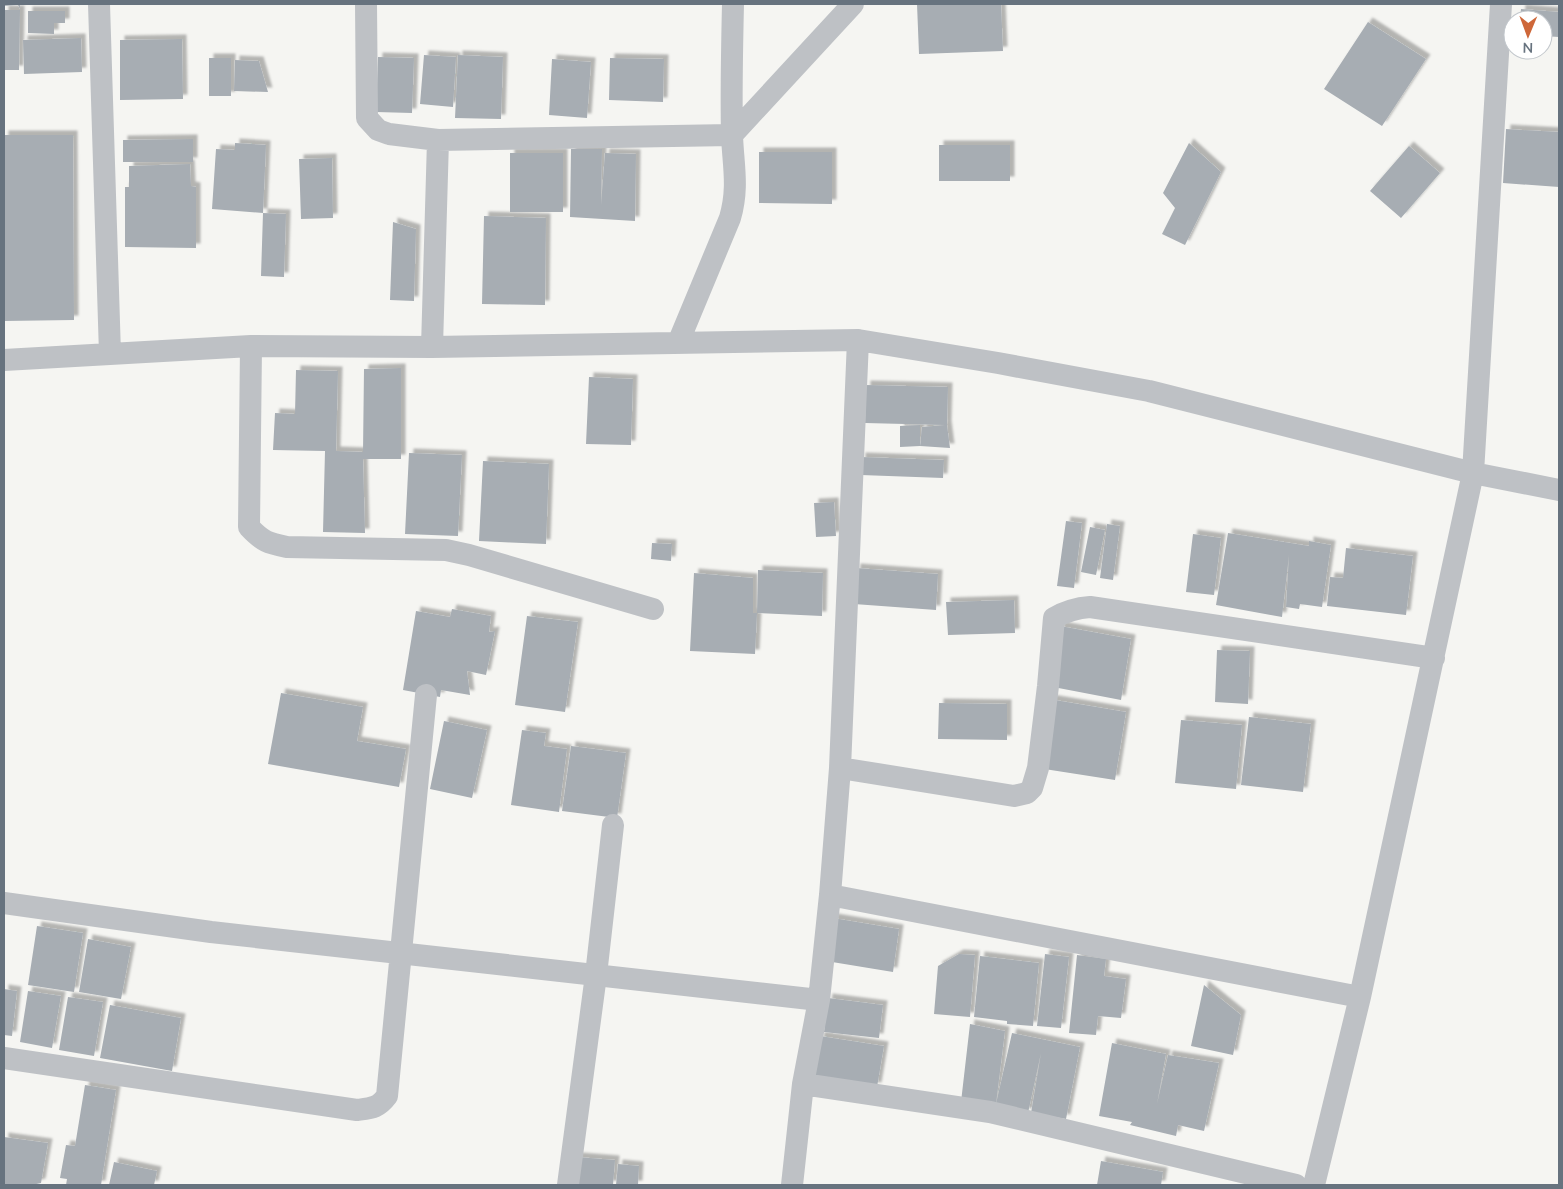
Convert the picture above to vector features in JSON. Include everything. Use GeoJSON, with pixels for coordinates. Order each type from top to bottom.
{"type":"FeatureCollection","features":[{"type":"Feature","properties":{"kind":"street"},"geometry":{"type":"LineString","coordinates":[[100,4],[110,354]]}},
{"type":"Feature","properties":{"kind":"street"},"geometry":{"type":"LineString","coordinates":[[366,4],[367,118],[378,130],[389,134],[438,140],[732,135],[853,4]]}},
{"type":"Feature","properties":{"kind":"street"},"geometry":{"type":"LineString","coordinates":[[678,343],[730,218],[734,204],[736,188],[732,135],[733,4]]}},
{"type":"Feature","properties":{"kind":"street"},"geometry":{"type":"LineString","coordinates":[[1314,1185],[1360,997],[1473,473],[1501,4]]}},
{"type":"Feature","properties":{"kind":"street"},"geometry":{"type":"LineString","coordinates":[[432,346],[438,140]]}},
{"type":"Feature","properties":{"kind":"street"},"geometry":{"type":"LineString","coordinates":[[4,360],[251,346],[432,346],[858,340],[998,363],[1149,391],[1473,473],[1559,490]]}},
{"type":"Feature","properties":{"kind":"street"},"geometry":{"type":"LineString","coordinates":[[792,1185],[803,1084],[819,1000],[840,768],[858,340]]}},
{"type":"Feature","properties":{"kind":"street"},"geometry":{"type":"LineString","coordinates":[[251,346],[250,527],[259,538],[268,543],[287,547],[446,550],[470,554],[653,609]]}},
{"type":"Feature","properties":{"kind":"street"},"geometry":{"type":"LineString","coordinates":[[840,768],[1014,796],[1027,794],[1032,788],[1038,768],[1054,618],[1076,608],[1090,607],[1434,658]]}},
{"type":"Feature","properties":{"kind":"street"},"geometry":{"type":"LineString","coordinates":[[4,1058],[357,1110],[370,1109],[380,1105],[386,1096],[426,695]]}},
{"type":"Feature","properties":{"kind":"street"},"geometry":{"type":"LineString","coordinates":[[568,1185],[596,975],[613,825]]}},
{"type":"Feature","properties":{"kind":"street"},"geometry":{"type":"LineString","coordinates":[[830,895],[1360,997]]}},
{"type":"Feature","properties":{"kind":"street"},"geometry":{"type":"LineString","coordinates":[[4,903],[211,932],[819,1000]]}},
{"type":"Feature","properties":{"kind":"street"},"geometry":{"type":"LineString","coordinates":[[803,1084],[990,1112],[1296,1185]]}},
{"type":"Feature","properties":{"kind":"building"},"geometry":{"type":"Polygon","coordinates":[[[4,4],[20,4],[20,9],[18,5],[4,6],[4,4]]]}},
{"type":"Feature","properties":{"kind":"building"},"geometry":{"type":"Polygon","coordinates":[[[917,4],[1001,4],[1003,51],[919,54],[917,4]]]}},
{"type":"Feature","properties":{"kind":"building"},"geometry":{"type":"Polygon","coordinates":[[[4,10],[20,10],[19,70],[4,70],[4,10]]]}},
{"type":"Feature","properties":{"kind":"building"},"geometry":{"type":"Polygon","coordinates":[[[28,11],[65,11],[65,23],[54,23],[54,34],[28,33],[28,11]]]}},
{"type":"Feature","properties":{"kind":"building"},"geometry":{"type":"Polygon","coordinates":[[[1553,12],[1559,12],[1559,37],[1553,37],[1553,12]]]}},
{"type":"Feature","properties":{"kind":"building"},"geometry":{"type":"Polygon","coordinates":[[[1368,22],[1426,59],[1382,126],[1324,89],[1368,22]]]}},
{"type":"Feature","properties":{"kind":"building"},"geometry":{"type":"Polygon","coordinates":[[[81,38],[82,72],[24,74],[23,40],[81,38]]]}},
{"type":"Feature","properties":{"kind":"building"},"geometry":{"type":"Polygon","coordinates":[[[182,39],[183,99],[120,100],[120,40],[182,39]]]}},
{"type":"Feature","properties":{"kind":"building"},"geometry":{"type":"Polygon","coordinates":[[[424,55],[456,57],[453,107],[420,104],[424,55]]]}},
{"type":"Feature","properties":{"kind":"building"},"geometry":{"type":"Polygon","coordinates":[[[458,55],[503,57],[501,119],[455,118],[458,55]]]}},
{"type":"Feature","properties":{"kind":"building"},"geometry":{"type":"Polygon","coordinates":[[[378,57],[414,58],[412,113],[376,112],[378,57]]]}},
{"type":"Feature","properties":{"kind":"building"},"geometry":{"type":"Polygon","coordinates":[[[209,58],[231,58],[231,96],[209,96],[209,58]]]}},
{"type":"Feature","properties":{"kind":"building"},"geometry":{"type":"Polygon","coordinates":[[[610,58],[664,59],[663,102],[609,100],[610,58]]]}},
{"type":"Feature","properties":{"kind":"building"},"geometry":{"type":"Polygon","coordinates":[[[552,59],[591,62],[587,118],[549,115],[552,59]]]}},
{"type":"Feature","properties":{"kind":"building"},"geometry":{"type":"Polygon","coordinates":[[[235,60],[259,61],[268,92],[234,91],[235,60]]]}},
{"type":"Feature","properties":{"kind":"building"},"geometry":{"type":"Polygon","coordinates":[[[1506,129],[1559,132],[1559,187],[1503,183],[1506,129]]]}},
{"type":"Feature","properties":{"kind":"building"},"geometry":{"type":"Polygon","coordinates":[[[4,135],[73,135],[74,320],[4,321],[4,135]]]}},
{"type":"Feature","properties":{"kind":"building"},"geometry":{"type":"Polygon","coordinates":[[[193,139],[193,162],[123,162],[123,140],[193,139]]]}},
{"type":"Feature","properties":{"kind":"building"},"geometry":{"type":"Polygon","coordinates":[[[235,143],[266,145],[263,213],[212,209],[216,149],[235,150],[235,143]]]}},
{"type":"Feature","properties":{"kind":"building"},"geometry":{"type":"Polygon","coordinates":[[[1189,143],[1221,172],[1185,245],[1162,234],[1175,208],[1163,193],[1189,143]]]}},
{"type":"Feature","properties":{"kind":"building"},"geometry":{"type":"Polygon","coordinates":[[[939,145],[1010,145],[1010,181],[939,181],[939,145]]]}},
{"type":"Feature","properties":{"kind":"building"},"geometry":{"type":"Polygon","coordinates":[[[1409,146],[1440,173],[1401,218],[1370,191],[1409,146]]]}},
{"type":"Feature","properties":{"kind":"building"},"geometry":{"type":"Polygon","coordinates":[[[571,149],[602,149],[601,205],[605,153],[636,154],[635,221],[570,217],[571,149]]]}},
{"type":"Feature","properties":{"kind":"building"},"geometry":{"type":"Polygon","coordinates":[[[759,152],[832,152],[832,204],[759,203],[759,152]]]}},
{"type":"Feature","properties":{"kind":"building"},"geometry":{"type":"Polygon","coordinates":[[[510,153],[563,153],[563,212],[510,212],[510,153]]]}},
{"type":"Feature","properties":{"kind":"building"},"geometry":{"type":"Polygon","coordinates":[[[332,158],[333,218],[301,219],[299,159],[332,158]]]}},
{"type":"Feature","properties":{"kind":"building"},"geometry":{"type":"Polygon","coordinates":[[[190,164],[191,186],[196,187],[196,248],[125,247],[125,187],[129,187],[129,166],[190,164]]]}},
{"type":"Feature","properties":{"kind":"building"},"geometry":{"type":"Polygon","coordinates":[[[263,213],[286,214],[284,277],[261,276],[263,213]]]}},
{"type":"Feature","properties":{"kind":"building"},"geometry":{"type":"Polygon","coordinates":[[[484,216],[546,218],[545,305],[482,304],[484,216]]]}},
{"type":"Feature","properties":{"kind":"building"},"geometry":{"type":"Polygon","coordinates":[[[393,222],[416,229],[414,301],[390,300],[393,222]]]}},
{"type":"Feature","properties":{"kind":"building"},"geometry":{"type":"Polygon","coordinates":[[[401,368],[401,459],[363,459],[365,533],[323,532],[325,451],[273,450],[275,413],[295,414],[296,370],[338,371],[336,451],[363,452],[364,369],[401,368]]]}},
{"type":"Feature","properties":{"kind":"building"},"geometry":{"type":"Polygon","coordinates":[[[589,377],[633,379],[631,445],[586,444],[589,377]]]}},
{"type":"Feature","properties":{"kind":"building"},"geometry":{"type":"Polygon","coordinates":[[[866,385],[948,387],[947,425],[950,448],[920,446],[922,427],[945,425],[865,423],[866,385]]]}},
{"type":"Feature","properties":{"kind":"building"},"geometry":{"type":"Polygon","coordinates":[[[920,425],[920,446],[900,447],[900,426],[920,425]]]}},
{"type":"Feature","properties":{"kind":"building"},"geometry":{"type":"Polygon","coordinates":[[[409,453],[462,455],[458,536],[405,534],[409,453]]]}},
{"type":"Feature","properties":{"kind":"building"},"geometry":{"type":"Polygon","coordinates":[[[861,457],[944,460],[943,478],[861,475],[861,457]]]}},
{"type":"Feature","properties":{"kind":"building"},"geometry":{"type":"Polygon","coordinates":[[[483,461],[549,464],[546,544],[479,541],[483,461]]]}},
{"type":"Feature","properties":{"kind":"building"},"geometry":{"type":"Polygon","coordinates":[[[834,502],[836,536],[816,537],[814,503],[834,502]]]}},
{"type":"Feature","properties":{"kind":"building"},"geometry":{"type":"Polygon","coordinates":[[[1066,521],[1082,523],[1074,588],[1057,586],[1066,521]]]}},
{"type":"Feature","properties":{"kind":"building"},"geometry":{"type":"Polygon","coordinates":[[[1107,524],[1120,526],[1113,580],[1100,578],[1107,524]]]}},
{"type":"Feature","properties":{"kind":"building"},"geometry":{"type":"Polygon","coordinates":[[[1090,527],[1105,530],[1096,575],[1081,572],[1090,527]]]}},
{"type":"Feature","properties":{"kind":"building"},"geometry":{"type":"Polygon","coordinates":[[[1228,533],[1309,546],[1309,541],[1331,545],[1322,607],[1300,604],[1299,609],[1286,607],[1289,555],[1282,617],[1216,605],[1228,533]]]}},
{"type":"Feature","properties":{"kind":"building"},"geometry":{"type":"Polygon","coordinates":[[[1193,534],[1221,538],[1214,595],[1186,592],[1193,534]]]}},
{"type":"Feature","properties":{"kind":"building"},"geometry":{"type":"Polygon","coordinates":[[[652,543],[672,544],[671,561],[651,559],[652,543]]]}},
{"type":"Feature","properties":{"kind":"building"},"geometry":{"type":"Polygon","coordinates":[[[1346,548],[1413,556],[1406,615],[1327,606],[1330,577],[1343,578],[1346,548]]]}},
{"type":"Feature","properties":{"kind":"building"},"geometry":{"type":"Polygon","coordinates":[[[856,568],[938,574],[936,610],[854,604],[856,568]]]}},
{"type":"Feature","properties":{"kind":"building"},"geometry":{"type":"Polygon","coordinates":[[[758,570],[823,573],[822,616],[757,613],[758,570]]]}},
{"type":"Feature","properties":{"kind":"building"},"geometry":{"type":"Polygon","coordinates":[[[694,573],[753,578],[753,613],[757,613],[755,654],[690,651],[694,573]]]}},
{"type":"Feature","properties":{"kind":"building"},"geometry":{"type":"Polygon","coordinates":[[[1014,600],[1015,633],[948,635],[946,602],[1014,600]]]}},
{"type":"Feature","properties":{"kind":"building"},"geometry":{"type":"Polygon","coordinates":[[[452,609],[491,616],[489,632],[495,631],[486,675],[467,671],[470,695],[441,690],[440,697],[403,690],[416,611],[450,617],[452,609]]]}},
{"type":"Feature","properties":{"kind":"building"},"geometry":{"type":"Polygon","coordinates":[[[527,616],[578,622],[565,712],[515,705],[527,616]]]}},
{"type":"Feature","properties":{"kind":"building"},"geometry":{"type":"Polygon","coordinates":[[[1060,626],[1131,639],[1121,700],[1048,686],[1060,626]]]}},
{"type":"Feature","properties":{"kind":"building"},"geometry":{"type":"Polygon","coordinates":[[[1217,650],[1250,651],[1248,704],[1215,702],[1217,650]]]}},
{"type":"Feature","properties":{"kind":"building"},"geometry":{"type":"Polygon","coordinates":[[[281,693],[363,707],[357,741],[406,749],[399,787],[268,764],[281,693]]]}},
{"type":"Feature","properties":{"kind":"building"},"geometry":{"type":"Polygon","coordinates":[[[1049,699],[1126,712],[1115,780],[1038,768],[1049,699]]]}},
{"type":"Feature","properties":{"kind":"building"},"geometry":{"type":"Polygon","coordinates":[[[939,703],[1007,704],[1007,740],[938,739],[939,703]]]}},
{"type":"Feature","properties":{"kind":"building"},"geometry":{"type":"Polygon","coordinates":[[[1249,717],[1311,724],[1303,792],[1241,785],[1249,717]]]}},
{"type":"Feature","properties":{"kind":"building"},"geometry":{"type":"Polygon","coordinates":[[[1181,720],[1242,725],[1236,789],[1175,783],[1181,720]]]}},
{"type":"Feature","properties":{"kind":"building"},"geometry":{"type":"Polygon","coordinates":[[[444,721],[487,730],[472,798],[430,789],[444,721]]]}},
{"type":"Feature","properties":{"kind":"building"},"geometry":{"type":"Polygon","coordinates":[[[522,730],[546,733],[544,746],[567,749],[559,812],[511,805],[522,730]]]}},
{"type":"Feature","properties":{"kind":"building"},"geometry":{"type":"Polygon","coordinates":[[[571,746],[626,753],[617,818],[562,811],[571,746]]]}},
{"type":"Feature","properties":{"kind":"building"},"geometry":{"type":"Polygon","coordinates":[[[833,918],[899,929],[893,972],[826,961],[833,918]]]}},
{"type":"Feature","properties":{"kind":"building"},"geometry":{"type":"Polygon","coordinates":[[[37,926],[83,933],[74,992],[28,985],[37,926]]]}},
{"type":"Feature","properties":{"kind":"building"},"geometry":{"type":"Polygon","coordinates":[[[88,939],[131,947],[121,999],[79,992],[88,939]]]}},
{"type":"Feature","properties":{"kind":"building"},"geometry":{"type":"Polygon","coordinates":[[[959,954],[975,955],[970,1017],[934,1014],[938,966],[959,954]]]}},
{"type":"Feature","properties":{"kind":"building"},"geometry":{"type":"Polygon","coordinates":[[[1045,954],[1069,957],[1061,1028],[1037,1026],[1045,954]]]}},
{"type":"Feature","properties":{"kind":"building"},"geometry":{"type":"Polygon","coordinates":[[[1077,955],[1106,959],[1104,976],[1126,979],[1121,1018],[1098,1016],[1096,1035],[1069,1033],[1077,955]]]}},
{"type":"Feature","properties":{"kind":"building"},"geometry":{"type":"Polygon","coordinates":[[[980,956],[1039,963],[1033,1026],[1007,1024],[1007,1021],[974,1017],[980,956]]]}},
{"type":"Feature","properties":{"kind":"building"},"geometry":{"type":"Polygon","coordinates":[[[1204,985],[1241,1015],[1233,1055],[1191,1046],[1204,985]]]}},
{"type":"Feature","properties":{"kind":"building"},"geometry":{"type":"Polygon","coordinates":[[[4,989],[17,991],[12,1036],[4,1035],[4,989]]]}},
{"type":"Feature","properties":{"kind":"building"},"geometry":{"type":"Polygon","coordinates":[[[28,991],[61,996],[52,1048],[20,1042],[28,991]]]}},
{"type":"Feature","properties":{"kind":"building"},"geometry":{"type":"Polygon","coordinates":[[[68,997],[103,1002],[94,1056],[59,1050],[68,997]]]}},
{"type":"Feature","properties":{"kind":"building"},"geometry":{"type":"Polygon","coordinates":[[[828,998],[883,1005],[879,1038],[824,1032],[828,998]]]}},
{"type":"Feature","properties":{"kind":"building"},"geometry":{"type":"Polygon","coordinates":[[[110,1005],[181,1018],[172,1071],[100,1058],[110,1005]]]}},
{"type":"Feature","properties":{"kind":"building"},"geometry":{"type":"Polygon","coordinates":[[[970,1024],[1005,1031],[996,1104],[1012,1033],[1080,1047],[1066,1119],[1031,1113],[1041,1053],[1028,1113],[961,1102],[970,1024]]]}},
{"type":"Feature","properties":{"kind":"building"},"geometry":{"type":"Polygon","coordinates":[[[820,1036],[884,1046],[877,1087],[814,1077],[820,1036]]]}},
{"type":"Feature","properties":{"kind":"building"},"geometry":{"type":"Polygon","coordinates":[[[1112,1043],[1166,1054],[1157,1104],[1168,1055],[1219,1063],[1204,1131],[1178,1125],[1176,1136],[1130,1125],[1132,1122],[1099,1116],[1112,1043]]]}},
{"type":"Feature","properties":{"kind":"building"},"geometry":{"type":"Polygon","coordinates":[[[85,1085],[116,1090],[101,1185],[66,1185],[67,1179],[60,1178],[66,1145],[75,1146],[85,1085]]]}},
{"type":"Feature","properties":{"kind":"building"},"geometry":{"type":"Polygon","coordinates":[[[4,1137],[48,1143],[41,1183],[32,1185],[4,1185],[4,1137]]]}},
{"type":"Feature","properties":{"kind":"building"},"geometry":{"type":"Polygon","coordinates":[[[577,1157],[615,1160],[613,1185],[576,1185],[577,1157]]]}},
{"type":"Feature","properties":{"kind":"building"},"geometry":{"type":"Polygon","coordinates":[[[1101,1161],[1163,1172],[1161,1185],[1097,1185],[1101,1161]]]}},
{"type":"Feature","properties":{"kind":"building"},"geometry":{"type":"Polygon","coordinates":[[[114,1162],[157,1171],[154,1185],[109,1185],[114,1162]]]}},
{"type":"Feature","properties":{"kind":"building"},"geometry":{"type":"Polygon","coordinates":[[[618,1164],[639,1166],[638,1185],[616,1185],[618,1164]]]}}]}
